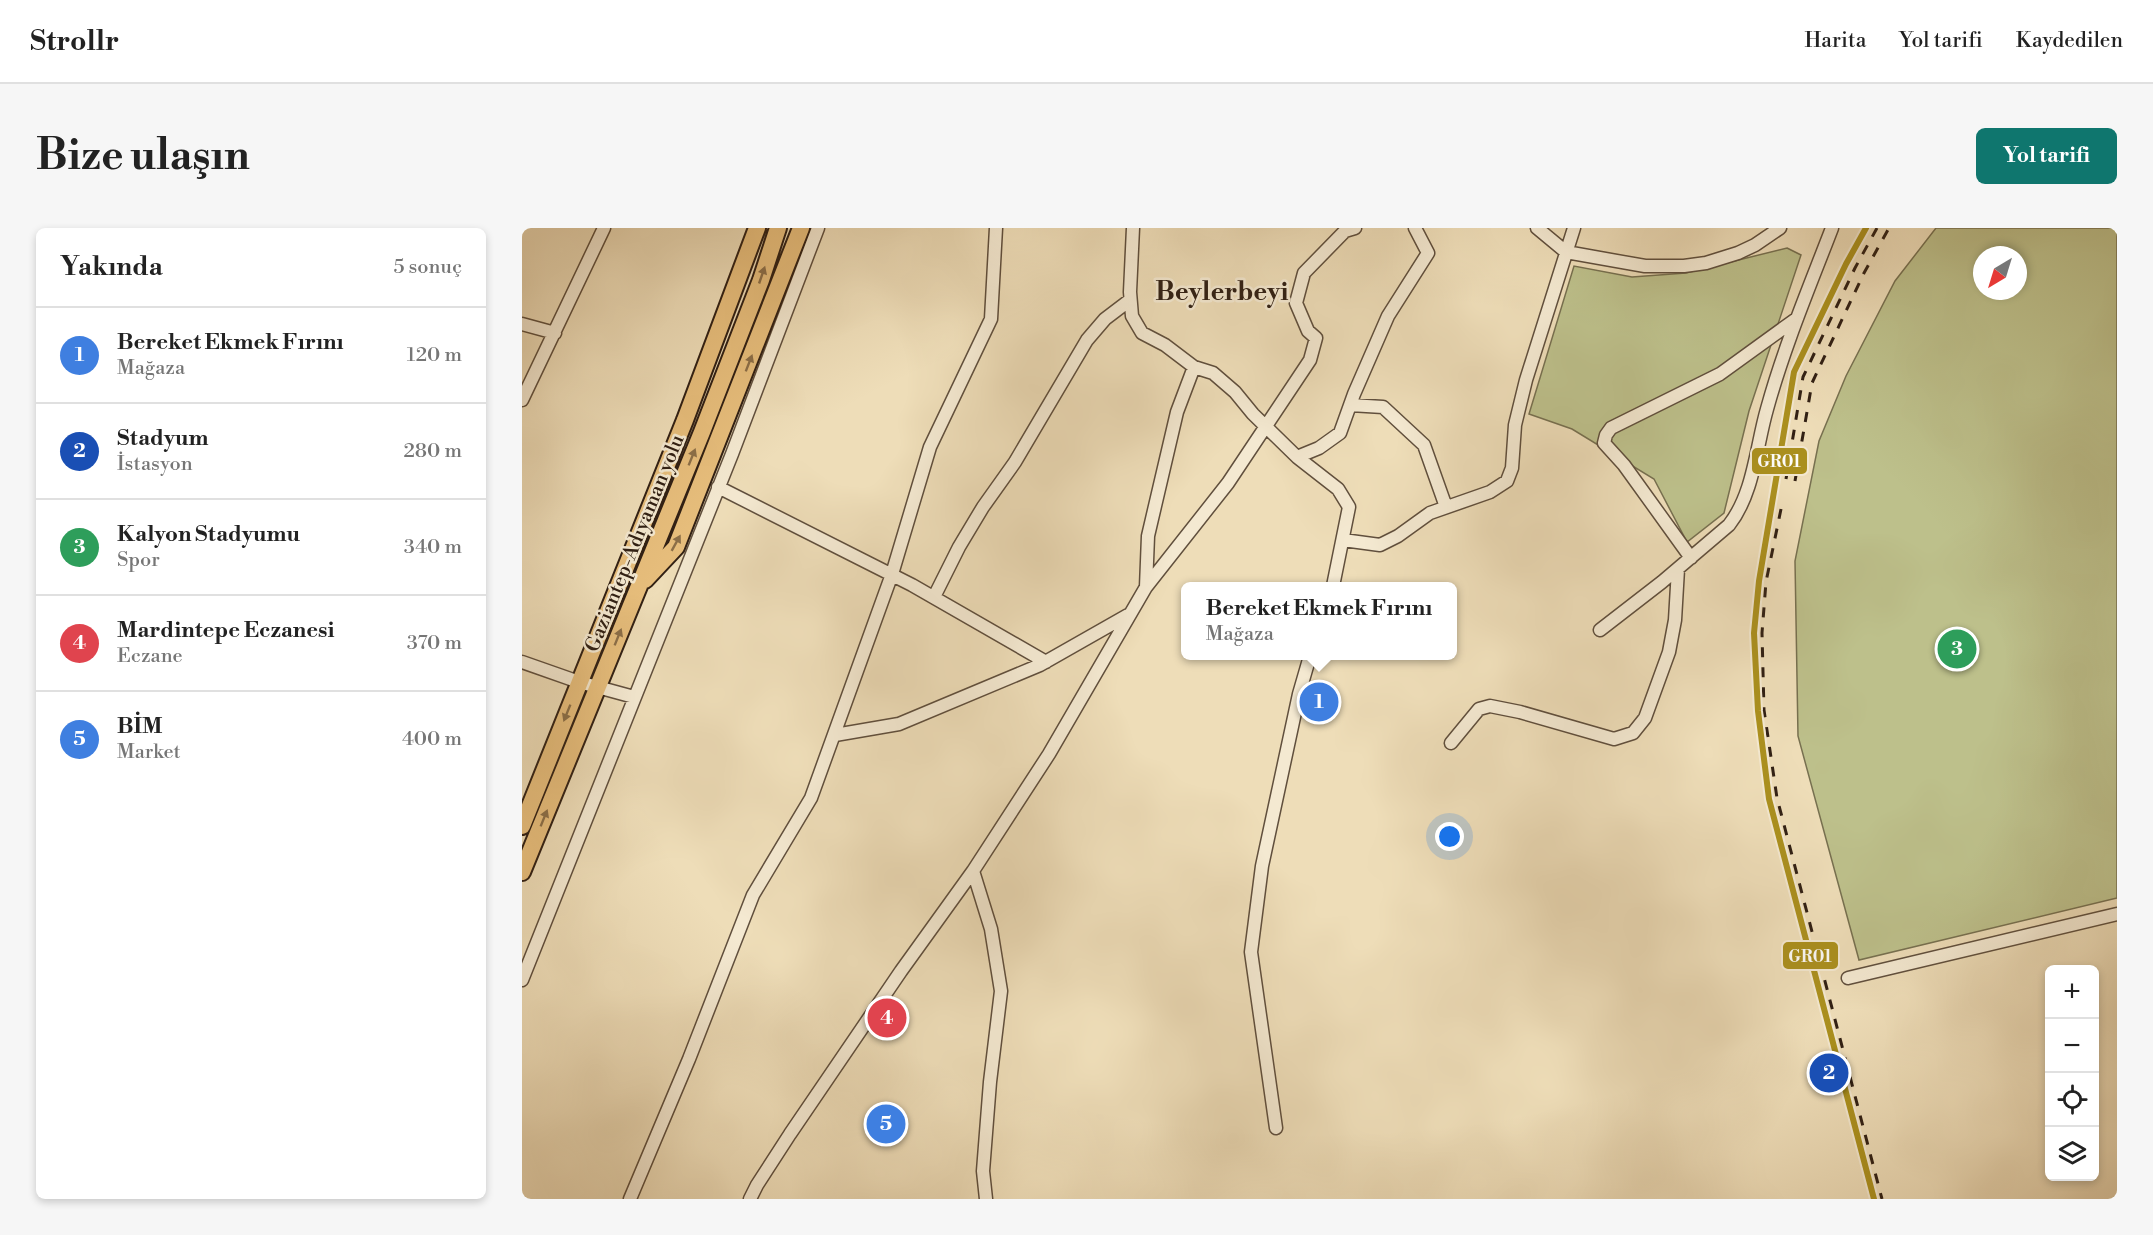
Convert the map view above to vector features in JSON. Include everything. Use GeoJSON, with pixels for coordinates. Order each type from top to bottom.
{"type":"FeatureCollection","features":[{"type":"Feature","properties":{"kind":"highway"},"geometry":{"type":"LineString","coordinates":[[616,591],[618,556],[710,324],[745,228]]}},
{"type":"Feature","properties":{"kind":"highway","name":"Gaziantep-Adıyaman yolu"},"geometry":{"type":"LineString","coordinates":[[522,826],[685,420],[757,228]]}},
{"type":"Feature","properties":{"kind":"highway","name":"Gaziantep-Adıyaman yolu"},"geometry":{"type":"LineString","coordinates":[[522,872],[723,378],[761,280],[778,228]]}},
{"type":"Feature","properties":{"kind":"highway"},"geometry":{"type":"LineString","coordinates":[[638,587],[676,547],[801,228]]}},
{"type":"Feature","properties":{"kind":"street"},"geometry":{"type":"LineString","coordinates":[[522,400],[604,228]]}},
{"type":"Feature","properties":{"kind":"street"},"geometry":{"type":"LineString","coordinates":[[522,980],[718,487],[818,228]]}},
{"type":"Feature","properties":{"kind":"street"},"geometry":{"type":"LineString","coordinates":[[630,1199],[689,1059],[753,895],[811,798],[891,574],[930,447],[992,319],[996,228]]}},
{"type":"Feature","properties":{"kind":"street"},"geometry":{"type":"LineString","coordinates":[[1132,228],[1130,300],[1132,316],[1142,333],[1166,345],[1194,366],[1213,373],[1235,392],[1266,428],[1297,457],[1338,489],[1349,507],[1334,582]]}},
{"type":"Feature","properties":{"kind":"street"},"geometry":{"type":"LineString","coordinates":[[750,1199],[790,1134],[972,871],[1049,754],[1146,587],[1228,483],[1310,360],[1316,338],[1308,331],[1296,303],[1304,273],[1345,231],[1355,228]]}},
{"type":"Feature","properties":{"kind":"street"},"geometry":{"type":"LineString","coordinates":[[1297,457],[1319,448],[1340,433],[1388,316],[1428,253],[1415,228]]}},
{"type":"Feature","properties":{"kind":"street"},"geometry":{"type":"LineString","coordinates":[[1537,228],[1566,252],[1645,266],[1684,266],[1706,263],[1755,245],[1780,228]]}},
{"type":"Feature","properties":{"kind":"street"},"geometry":{"type":"LineString","coordinates":[[1343,540],[1380,545],[1398,536],[1430,513],[1490,492],[1507,481],[1512,468],[1515,425],[1526,380],[1574,228]]}},
{"type":"Feature","properties":{"kind":"street"},"geometry":{"type":"LineString","coordinates":[[1600,630],[1678,569],[1729,525],[1740,508],[1767,409],[1797,319],[1832,228]]}},
{"type":"Feature","properties":{"kind":"street"},"geometry":{"type":"LineString","coordinates":[[934,597],[959,547],[983,507],[1015,462],[1088,340],[1105,319],[1130,300]]}},
{"type":"Feature","properties":{"kind":"street"},"geometry":{"type":"LineString","coordinates":[[1691,558],[1624,465],[1606,447],[1604,443],[1606,435],[1611,428],[1720,374],[1797,319]]}},
{"type":"Feature","properties":{"kind":"street"},"geometry":{"type":"LineString","coordinates":[[522,324],[555,333]]}},
{"type":"Feature","properties":{"kind":"street"},"geometry":{"type":"LineString","coordinates":[[1146,587],[1148,536],[1177,412],[1194,366]]}},
{"type":"Feature","properties":{"kind":"street"},"geometry":{"type":"LineString","coordinates":[[1350,405],[1383,407],[1424,445],[1446,507]]}},
{"type":"Feature","properties":{"kind":"street"},"geometry":{"type":"LineString","coordinates":[[718,487],[891,574],[1046,662]]}},
{"type":"Feature","properties":{"kind":"street"},"geometry":{"type":"LineString","coordinates":[[1451,742],[1479,709],[1490,706],[1520,712],[1614,739],[1633,733],[1645,718],[1670,652],[1675,620],[1678,569]]}},
{"type":"Feature","properties":{"kind":"street"},"geometry":{"type":"LineString","coordinates":[[834,735],[899,724],[1046,662],[1129,614]]}},
{"type":"Feature","properties":{"kind":"street"},"geometry":{"type":"LineString","coordinates":[[1276,1128],[1251,952],[1262,866],[1299,694],[1309,660]]}},
{"type":"Feature","properties":{"kind":"street"},"geometry":{"type":"LineString","coordinates":[[522,662],[579,682],[634,697]]}},
{"type":"Feature","properties":{"kind":"street"},"geometry":{"type":"LineString","coordinates":[[972,871],[991,928],[1001,991],[990,1082],[983,1171],[986,1199]]}},
{"type":"Feature","properties":{"kind":"street"},"geometry":{"type":"LineString","coordinates":[[1848,978],[2117,914]]}},
{"type":"Feature","properties":{"kind":"green space"},"geometry":{"type":"Polygon","coordinates":[[[1936,228],[2117,228],[2117,898],[1859,960],[1798,736],[1795,561],[1819,441],[1846,376],[1895,281],[1936,228]]]}},
{"type":"Feature","properties":{"kind":"green space"},"geometry":{"type":"Polygon","coordinates":[[[1787,248],[1801,255],[1749,411],[1724,513],[1687,542],[1654,479],[1572,429],[1529,414],[1574,266],[1632,277],[1686,273],[1787,248]]]}},
{"type":"Feature","properties":{"kind":"railway"},"geometry":{"type":"LineString","coordinates":[[1786,479],[1803,377],[1855,268],[1877,228]]}},
{"type":"Feature","properties":{"kind":"railway"},"geometry":{"type":"LineString","coordinates":[[1795,481],[1812,383],[1864,273],[1889,228]]}},
{"type":"Feature","properties":{"kind":"railway"},"geometry":{"type":"LineString","coordinates":[[1781,509],[1766,582],[1762,633],[1764,710],[1777,798],[1882,1199]]}},
{"type":"Feature","properties":{"kind":"transit line","name":"GR01"},"geometry":{"type":"LineString","coordinates":[[1866,228],[1794,372],[1759,581],[1754,633],[1758,711],[1769,799],[1874,1199]]}},
{"type":"Feature","properties":{"kind":"place","name":"Kalyon Stadyumu"},"geometry":{"type":"Point","coordinates":[1957,649]}},
{"type":"Feature","properties":{"kind":"place","name":"Bereket Ekmek Fırını"},"geometry":{"type":"Point","coordinates":[1319,702]}},
{"type":"Feature","properties":{"kind":"place","name":"Mardintepe Eczanesi"},"geometry":{"type":"Point","coordinates":[887,1018]}},
{"type":"Feature","properties":{"kind":"place","name":"Stadyum"},"geometry":{"type":"Point","coordinates":[1829,1073]}},
{"type":"Feature","properties":{"kind":"place","name":"BİM"},"geometry":{"type":"Point","coordinates":[886,1124]}},
{"type":"Feature","properties":{"kind":"district","name":"Beylerbeyi"},"geometry":{"type":"Point","coordinates":[1222,291]}}]}
